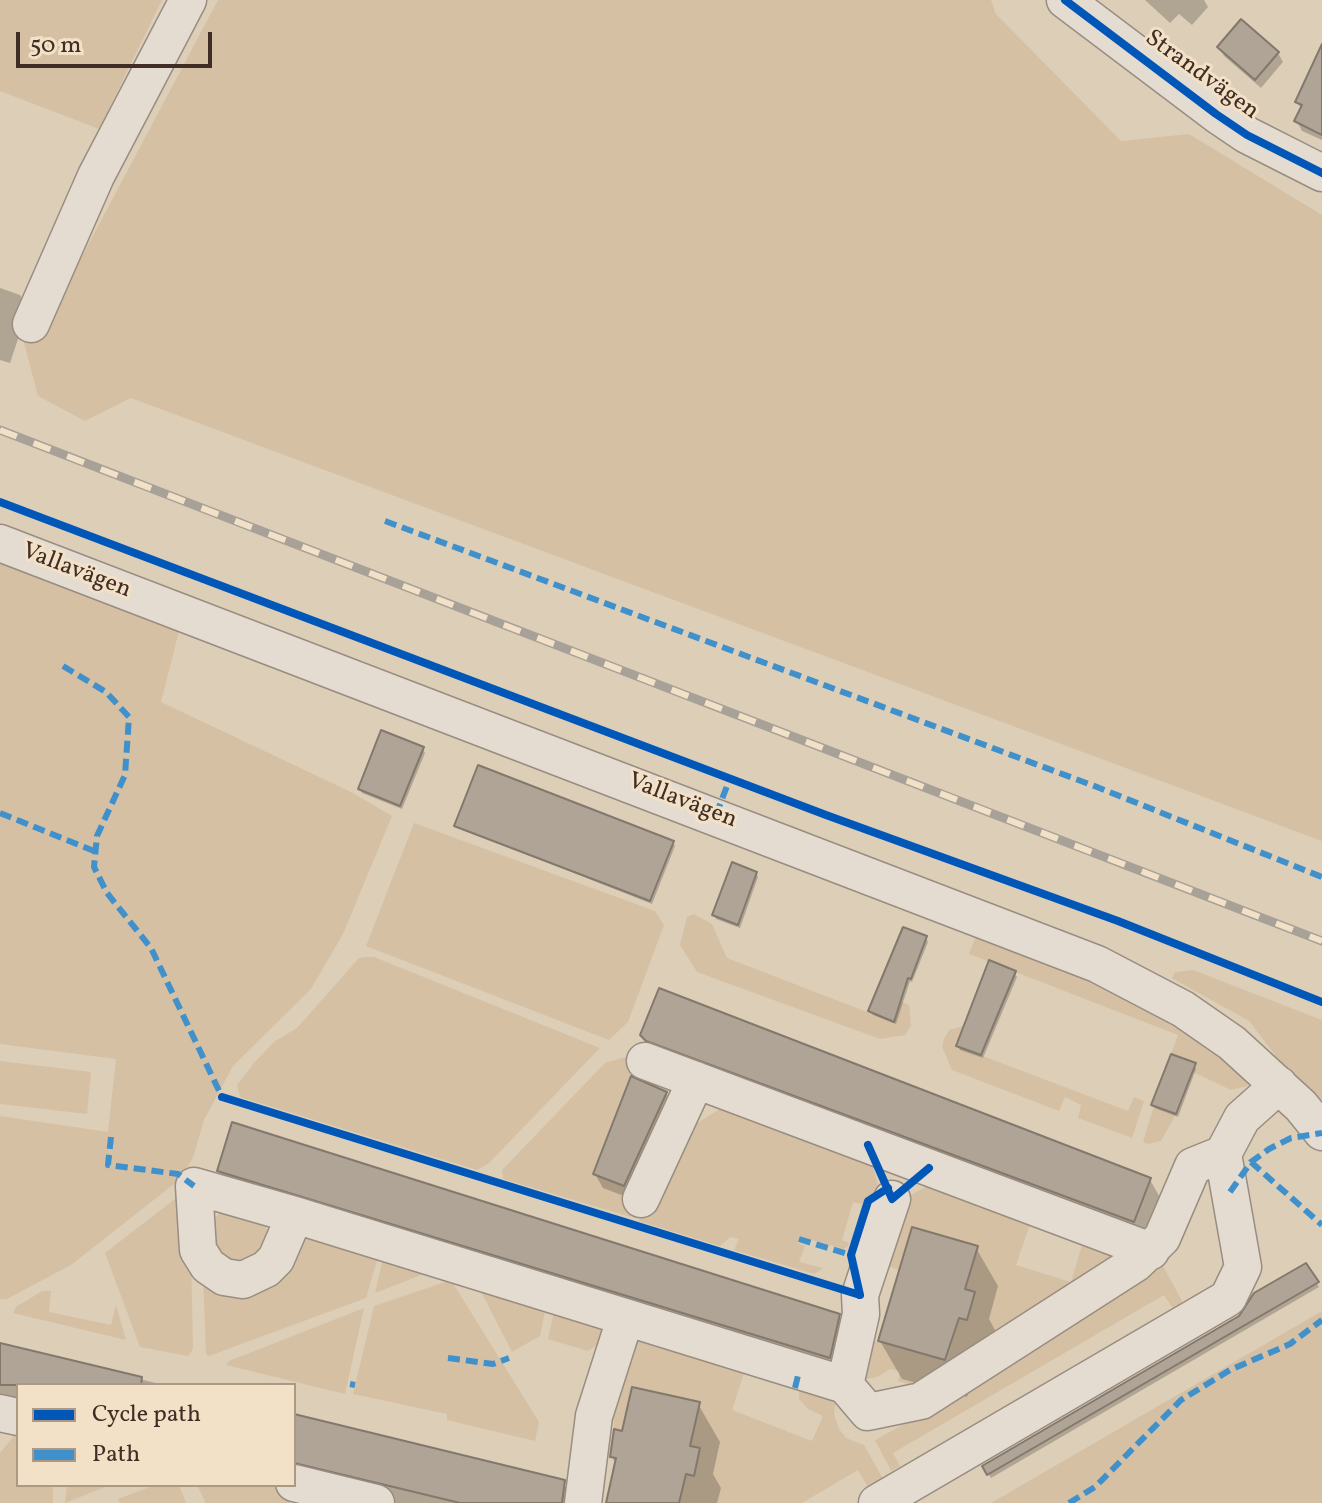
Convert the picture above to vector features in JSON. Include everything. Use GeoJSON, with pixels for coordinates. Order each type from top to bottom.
{"type":"FeatureCollection","features":[{"type":"Feature","properties":{"kind":"street"},"geometry":{"type":"LineString","coordinates":[[31,324],[96,176],[188,0]]}},
{"type":"Feature","properties":{"kind":"street","name":"Strandvägen"},"geometry":{"type":"LineString","coordinates":[[1065,0],[1216,114],[1260,142],[1322,173]]}},
{"type":"Feature","properties":{"kind":"street","name":"Vallavägen"},"geometry":{"type":"LineString","coordinates":[[0,543],[1097,964],[1183,1009],[1232,1043],[1279,1085],[1322,1132]]}},
{"type":"Feature","properties":{"kind":"street"},"geometry":{"type":"LineString","coordinates":[[645,1061],[1151,1251]]}},
{"type":"Feature","properties":{"kind":"street"},"geometry":{"type":"LineString","coordinates":[[641,1199],[696,1080]]}},
{"type":"Feature","properties":{"kind":"street"},"geometry":{"type":"LineString","coordinates":[[877,1503],[1228,1298],[1243,1267],[1223,1154],[1242,1118],[1279,1085]]}},
{"type":"Feature","properties":{"kind":"street"},"geometry":{"type":"LineString","coordinates":[[295,1215],[845,1385],[868,1412],[921,1401],[1151,1251],[1162,1238],[1187,1174],[1193,1166],[1223,1154]]}},
{"type":"Feature","properties":{"kind":"street"},"geometry":{"type":"LineString","coordinates":[[845,1385],[861,1314],[860,1295],[892,1199]]}},
{"type":"Feature","properties":{"kind":"street"},"geometry":{"type":"LineString","coordinates":[[583,1503],[594,1416],[625,1319]]}},
{"type":"Feature","properties":{"kind":"street"},"geometry":{"type":"LineString","coordinates":[[298,1490],[376,1503]]}},
{"type":"Feature","properties":{"kind":"shaded area"},"geometry":{"type":"Polygon","coordinates":[[[0,0],[162,0],[99,129],[0,91],[0,0]]]}},
{"type":"Feature","properties":{"kind":"shaded area"},"geometry":{"type":"Polygon","coordinates":[[[218,0],[991,0],[996,14],[1121,141],[1189,134],[1322,215],[1322,841],[131,398],[85,421],[38,396],[23,339],[69,281],[218,0]]]}},
{"type":"Feature","properties":{"kind":"shaded area"},"geometry":{"type":"Polygon","coordinates":[[[0,552],[181,623],[161,702],[351,792],[392,816],[343,934],[311,989],[233,1066],[204,1120],[193,1158],[179,1180],[71,1265],[7,1299],[0,1299],[0,1116],[108,1132],[116,1059],[0,1044],[0,552]]]}},
{"type":"Feature","properties":{"kind":"shaded area"},"geometry":{"type":"Polygon","coordinates":[[[414,823],[655,911],[664,925],[628,1022],[609,1040],[366,946],[414,823]]]}},
{"type":"Feature","properties":{"kind":"shaded area"},"geometry":{"type":"Polygon","coordinates":[[[694,914],[712,924],[727,958],[893,1022],[901,1002],[909,1005],[911,1026],[905,1035],[880,1039],[697,972],[680,945],[687,917],[694,914]]]}},
{"type":"Feature","properties":{"kind":"shaded area"},"geometry":{"type":"Polygon","coordinates":[[[977,934],[1105,984],[1197,1037],[1244,1078],[1248,1086],[1231,1090],[1193,1072],[1195,1063],[1171,1054],[1178,1035],[969,954],[977,934]]]}},
{"type":"Feature","properties":{"kind":"shaded area"},"geometry":{"type":"Polygon","coordinates":[[[374,957],[600,1048],[489,1163],[477,1170],[240,1097],[237,1085],[254,1063],[275,1041],[297,1028],[359,958],[374,957]]]}},
{"type":"Feature","properties":{"kind":"shaded area"},"geometry":{"type":"Polygon","coordinates":[[[1193,970],[1322,1020],[1322,1116],[1249,1021],[1172,978],[1175,972],[1193,970]]]}},
{"type":"Feature","properties":{"kind":"shaded area"},"geometry":{"type":"Polygon","coordinates":[[[963,1026],[956,1046],[1128,1111],[1134,1097],[1144,1101],[1132,1138],[1078,1118],[1081,1105],[1065,1097],[1059,1111],[952,1070],[942,1047],[944,1039],[949,1030],[963,1026]]]}},
{"type":"Feature","properties":{"kind":"shaded area"},"geometry":{"type":"Polygon","coordinates":[[[625,1057],[634,1060],[634,1069],[593,1174],[638,1192],[631,1217],[503,1179],[502,1170],[605,1063],[625,1057]]]}},
{"type":"Feature","properties":{"kind":"shaded area"},"geometry":{"type":"Polygon","coordinates":[[[0,1061],[91,1072],[87,1114],[0,1104],[0,1061]]]}},
{"type":"Feature","properties":{"kind":"shaded area"},"geometry":{"type":"Polygon","coordinates":[[[725,1106],[865,1155],[874,1170],[879,1189],[861,1204],[853,1202],[842,1240],[849,1243],[848,1246],[844,1249],[800,1237],[798,1243],[805,1246],[799,1262],[823,1268],[814,1274],[734,1250],[739,1239],[730,1237],[720,1246],[639,1221],[656,1175],[689,1128],[725,1106]]]}},
{"type":"Feature","properties":{"kind":"shaded area"},"geometry":{"type":"Polygon","coordinates":[[[1154,1106],[1176,1114],[1161,1141],[1148,1144],[1143,1142],[1154,1106]]]}},
{"type":"Feature","properties":{"kind":"shaded area"},"geometry":{"type":"Polygon","coordinates":[[[931,1184],[1033,1216],[1016,1265],[1071,1282],[1085,1235],[1123,1252],[915,1386],[898,1381],[900,1371],[890,1369],[877,1377],[862,1380],[869,1340],[947,1361],[959,1318],[968,1320],[975,1292],[965,1289],[977,1246],[911,1227],[899,1270],[881,1264],[907,1197],[931,1184]]]}},
{"type":"Feature","properties":{"kind":"shaded area"},"geometry":{"type":"Polygon","coordinates":[[[180,1195],[190,1201],[193,1349],[188,1356],[140,1347],[105,1253],[180,1195]]]}},
{"type":"Feature","properties":{"kind":"shaded area"},"geometry":{"type":"Polygon","coordinates":[[[222,1211],[264,1222],[270,1239],[265,1257],[223,1269],[208,1225],[222,1211]]]}},
{"type":"Feature","properties":{"kind":"shaded area"},"geometry":{"type":"Polygon","coordinates":[[[309,1235],[381,1247],[366,1298],[209,1356],[206,1354],[203,1274],[299,1244],[309,1235]]]}},
{"type":"Feature","properties":{"kind":"shaded area"},"geometry":{"type":"Polygon","coordinates":[[[385,1250],[447,1265],[375,1293],[385,1250]]]}},
{"type":"Feature","properties":{"kind":"shaded area"},"geometry":{"type":"Polygon","coordinates":[[[1161,1262],[1184,1305],[1174,1310],[1164,1295],[893,1453],[900,1466],[891,1471],[875,1440],[937,1406],[1161,1262]]]}},
{"type":"Feature","properties":{"kind":"shaded area"},"geometry":{"type":"Polygon","coordinates":[[[474,1278],[547,1301],[540,1336],[512,1352],[474,1278]]]}},
{"type":"Feature","properties":{"kind":"shaded area"},"geometry":{"type":"Polygon","coordinates":[[[451,1280],[539,1422],[535,1441],[447,1420],[447,1414],[353,1394],[374,1306],[451,1280]]]}},
{"type":"Feature","properties":{"kind":"shaded area"},"geometry":{"type":"Polygon","coordinates":[[[42,1291],[51,1291],[49,1312],[111,1325],[116,1305],[126,1340],[13,1313],[16,1307],[42,1291]]]}},
{"type":"Feature","properties":{"kind":"shaded area"},"geometry":{"type":"Polygon","coordinates":[[[555,1307],[601,1318],[608,1338],[588,1351],[548,1339],[555,1307]]]}},
{"type":"Feature","properties":{"kind":"shaded area"},"geometry":{"type":"Polygon","coordinates":[[[364,1308],[345,1394],[226,1365],[229,1361],[364,1308]]]}},
{"type":"Feature","properties":{"kind":"shaded area"},"geometry":{"type":"Polygon","coordinates":[[[1322,1311],[1322,1503],[991,1503],[1322,1311]]]}},
{"type":"Feature","properties":{"kind":"shaded area"},"geometry":{"type":"Polygon","coordinates":[[[650,1336],[791,1386],[744,1373],[732,1410],[812,1441],[823,1416],[808,1409],[799,1399],[800,1379],[837,1391],[834,1414],[839,1429],[846,1438],[864,1445],[883,1479],[868,1487],[858,1470],[802,1503],[679,1503],[686,1474],[694,1476],[700,1448],[690,1446],[633,1387],[622,1431],[614,1429],[614,1420],[602,1416],[628,1348],[650,1336]]]}},
{"type":"Feature","properties":{"kind":"shaded area"},"geometry":{"type":"Polygon","coordinates":[[[16,1433],[16,1487],[53,1487],[53,1503],[0,1503],[0,1453],[16,1433]]]}},
{"type":"Feature","properties":{"kind":"shaded area"},"geometry":{"type":"Polygon","coordinates":[[[67,1487],[105,1487],[65,1503],[67,1487]]]}},
{"type":"Feature","properties":{"kind":"shaded area"},"geometry":{"type":"Polygon","coordinates":[[[150,1487],[180,1487],[186,1503],[120,1503],[118,1499],[150,1487]]]}},
{"type":"Feature","properties":{"kind":"shaded area"},"geometry":{"type":"Polygon","coordinates":[[[198,1487],[283,1487],[290,1503],[206,1503],[198,1487]]]}},
{"type":"Feature","properties":{"kind":"building"},"geometry":{"type":"Polygon","coordinates":[[[1241,19],[1279,52],[1255,80],[1217,47],[1241,19]]]}},
{"type":"Feature","properties":{"kind":"building"},"geometry":{"type":"Polygon","coordinates":[[[1322,44],[1322,135],[1294,121],[1302,105],[1295,102],[1322,44]]]}},
{"type":"Feature","properties":{"kind":"building"},"geometry":{"type":"Polygon","coordinates":[[[381,730],[424,747],[400,806],[358,789],[381,730]]]}},
{"type":"Feature","properties":{"kind":"building"},"geometry":{"type":"Polygon","coordinates":[[[478,765],[674,841],[650,901],[454,826],[478,765]]]}},
{"type":"Feature","properties":{"kind":"building"},"geometry":{"type":"Polygon","coordinates":[[[732,862],[757,872],[738,925],[712,915],[732,862]]]}},
{"type":"Feature","properties":{"kind":"building"},"geometry":{"type":"Polygon","coordinates":[[[903,927],[927,936],[911,979],[908,978],[894,1022],[868,1011],[903,927]]]}},
{"type":"Feature","properties":{"kind":"building"},"geometry":{"type":"Polygon","coordinates":[[[989,960],[1016,971],[981,1055],[956,1046],[989,960]]]}},
{"type":"Feature","properties":{"kind":"building"},"geometry":{"type":"Polygon","coordinates":[[[659,988],[1151,1178],[1134,1222],[646,1041],[640,1035],[659,988]]]}},
{"type":"Feature","properties":{"kind":"building"},"geometry":{"type":"Polygon","coordinates":[[[1171,1054],[1196,1063],[1176,1114],[1151,1105],[1171,1054]]]}},
{"type":"Feature","properties":{"kind":"building"},"geometry":{"type":"Polygon","coordinates":[[[631,1076],[667,1092],[624,1186],[593,1174],[631,1076]]]}},
{"type":"Feature","properties":{"kind":"building"},"geometry":{"type":"Polygon","coordinates":[[[232,1122],[840,1314],[830,1358],[217,1171],[232,1122]]]}},
{"type":"Feature","properties":{"kind":"building"},"geometry":{"type":"Polygon","coordinates":[[[912,1227],[978,1246],[965,1289],[975,1292],[967,1320],[959,1318],[945,1360],[878,1341],[912,1227]]]}},
{"type":"Feature","properties":{"kind":"building"},"geometry":{"type":"Polygon","coordinates":[[[1306,1263],[1319,1282],[987,1475],[982,1466],[1239,1316],[1254,1293],[1306,1263]]]}},
{"type":"Feature","properties":{"kind":"building"},"geometry":{"type":"Polygon","coordinates":[[[0,1343],[142,1377],[141,1383],[0,1385],[0,1343]]]}},
{"type":"Feature","properties":{"kind":"building"},"geometry":{"type":"Polygon","coordinates":[[[632,1387],[700,1402],[690,1446],[700,1448],[694,1476],[686,1474],[679,1503],[606,1503],[616,1458],[610,1457],[614,1429],[622,1431],[632,1387]]]}},
{"type":"Feature","properties":{"kind":"building"},"geometry":{"type":"Polygon","coordinates":[[[296,1414],[565,1480],[562,1503],[460,1503],[296,1463],[296,1414]]]}},
{"type":"Feature","properties":{"kind":"railway"},"geometry":{"type":"LineString","coordinates":[[0,430],[1322,941]]}},
{"type":"Feature","properties":{"kind":"marked path"},"geometry":{"type":"LineString","coordinates":[[385,521],[1097,787],[1322,877]]}},
{"type":"Feature","properties":{"kind":"marked path"},"geometry":{"type":"LineString","coordinates":[[63,666],[106,692],[129,717],[125,775],[97,836],[94,867],[107,893],[151,948],[222,1097]]}},
{"type":"Feature","properties":{"kind":"marked path"},"geometry":{"type":"LineString","coordinates":[[716,815],[730,778]]}},
{"type":"Feature","properties":{"kind":"marked path"},"geometry":{"type":"LineString","coordinates":[[0,813],[94,851]]}},
{"type":"Feature","properties":{"kind":"marked path"},"geometry":{"type":"LineString","coordinates":[[1230,1192],[1251,1162],[1269,1149],[1291,1138],[1322,1133]]}},
{"type":"Feature","properties":{"kind":"marked path"},"geometry":{"type":"LineString","coordinates":[[111,1137],[108,1165],[178,1174],[194,1186]]}},
{"type":"Feature","properties":{"kind":"marked path"},"geometry":{"type":"LineString","coordinates":[[1251,1162],[1322,1225]]}},
{"type":"Feature","properties":{"kind":"marked path"},"geometry":{"type":"LineString","coordinates":[[799,1239],[851,1255]]}},
{"type":"Feature","properties":{"kind":"marked path"},"geometry":{"type":"LineString","coordinates":[[1069,1503],[1095,1487],[1181,1400],[1230,1370],[1290,1344],[1322,1320]]}},
{"type":"Feature","properties":{"kind":"marked path"},"geometry":{"type":"LineString","coordinates":[[448,1358],[493,1364],[509,1358]]}},
{"type":"Feature","properties":{"kind":"marked path"},"geometry":{"type":"LineString","coordinates":[[795,1388],[799,1371]]}},
{"type":"Feature","properties":{"kind":"marked path"},"geometry":{"type":"LineString","coordinates":[[350,1384],[355,1385]]}},
{"type":"Feature","properties":{"kind":"cycle path"},"geometry":{"type":"LineString","coordinates":[[1065,0],[1247,135],[1322,173]]}},
{"type":"Feature","properties":{"kind":"cycle path"},"geometry":{"type":"LineString","coordinates":[[0,502],[826,815],[1118,921],[1322,1002]]}},
{"type":"Feature","properties":{"kind":"cycle path"},"geometry":{"type":"LineString","coordinates":[[222,1097],[860,1295]]}},
{"type":"Feature","properties":{"kind":"cycle path"},"geometry":{"type":"LineString","coordinates":[[868,1145],[892,1199],[929,1168]]}},
{"type":"Feature","properties":{"kind":"cycle path"},"geometry":{"type":"LineString","coordinates":[[860,1295],[851,1255],[868,1201],[888,1188]]}}]}
